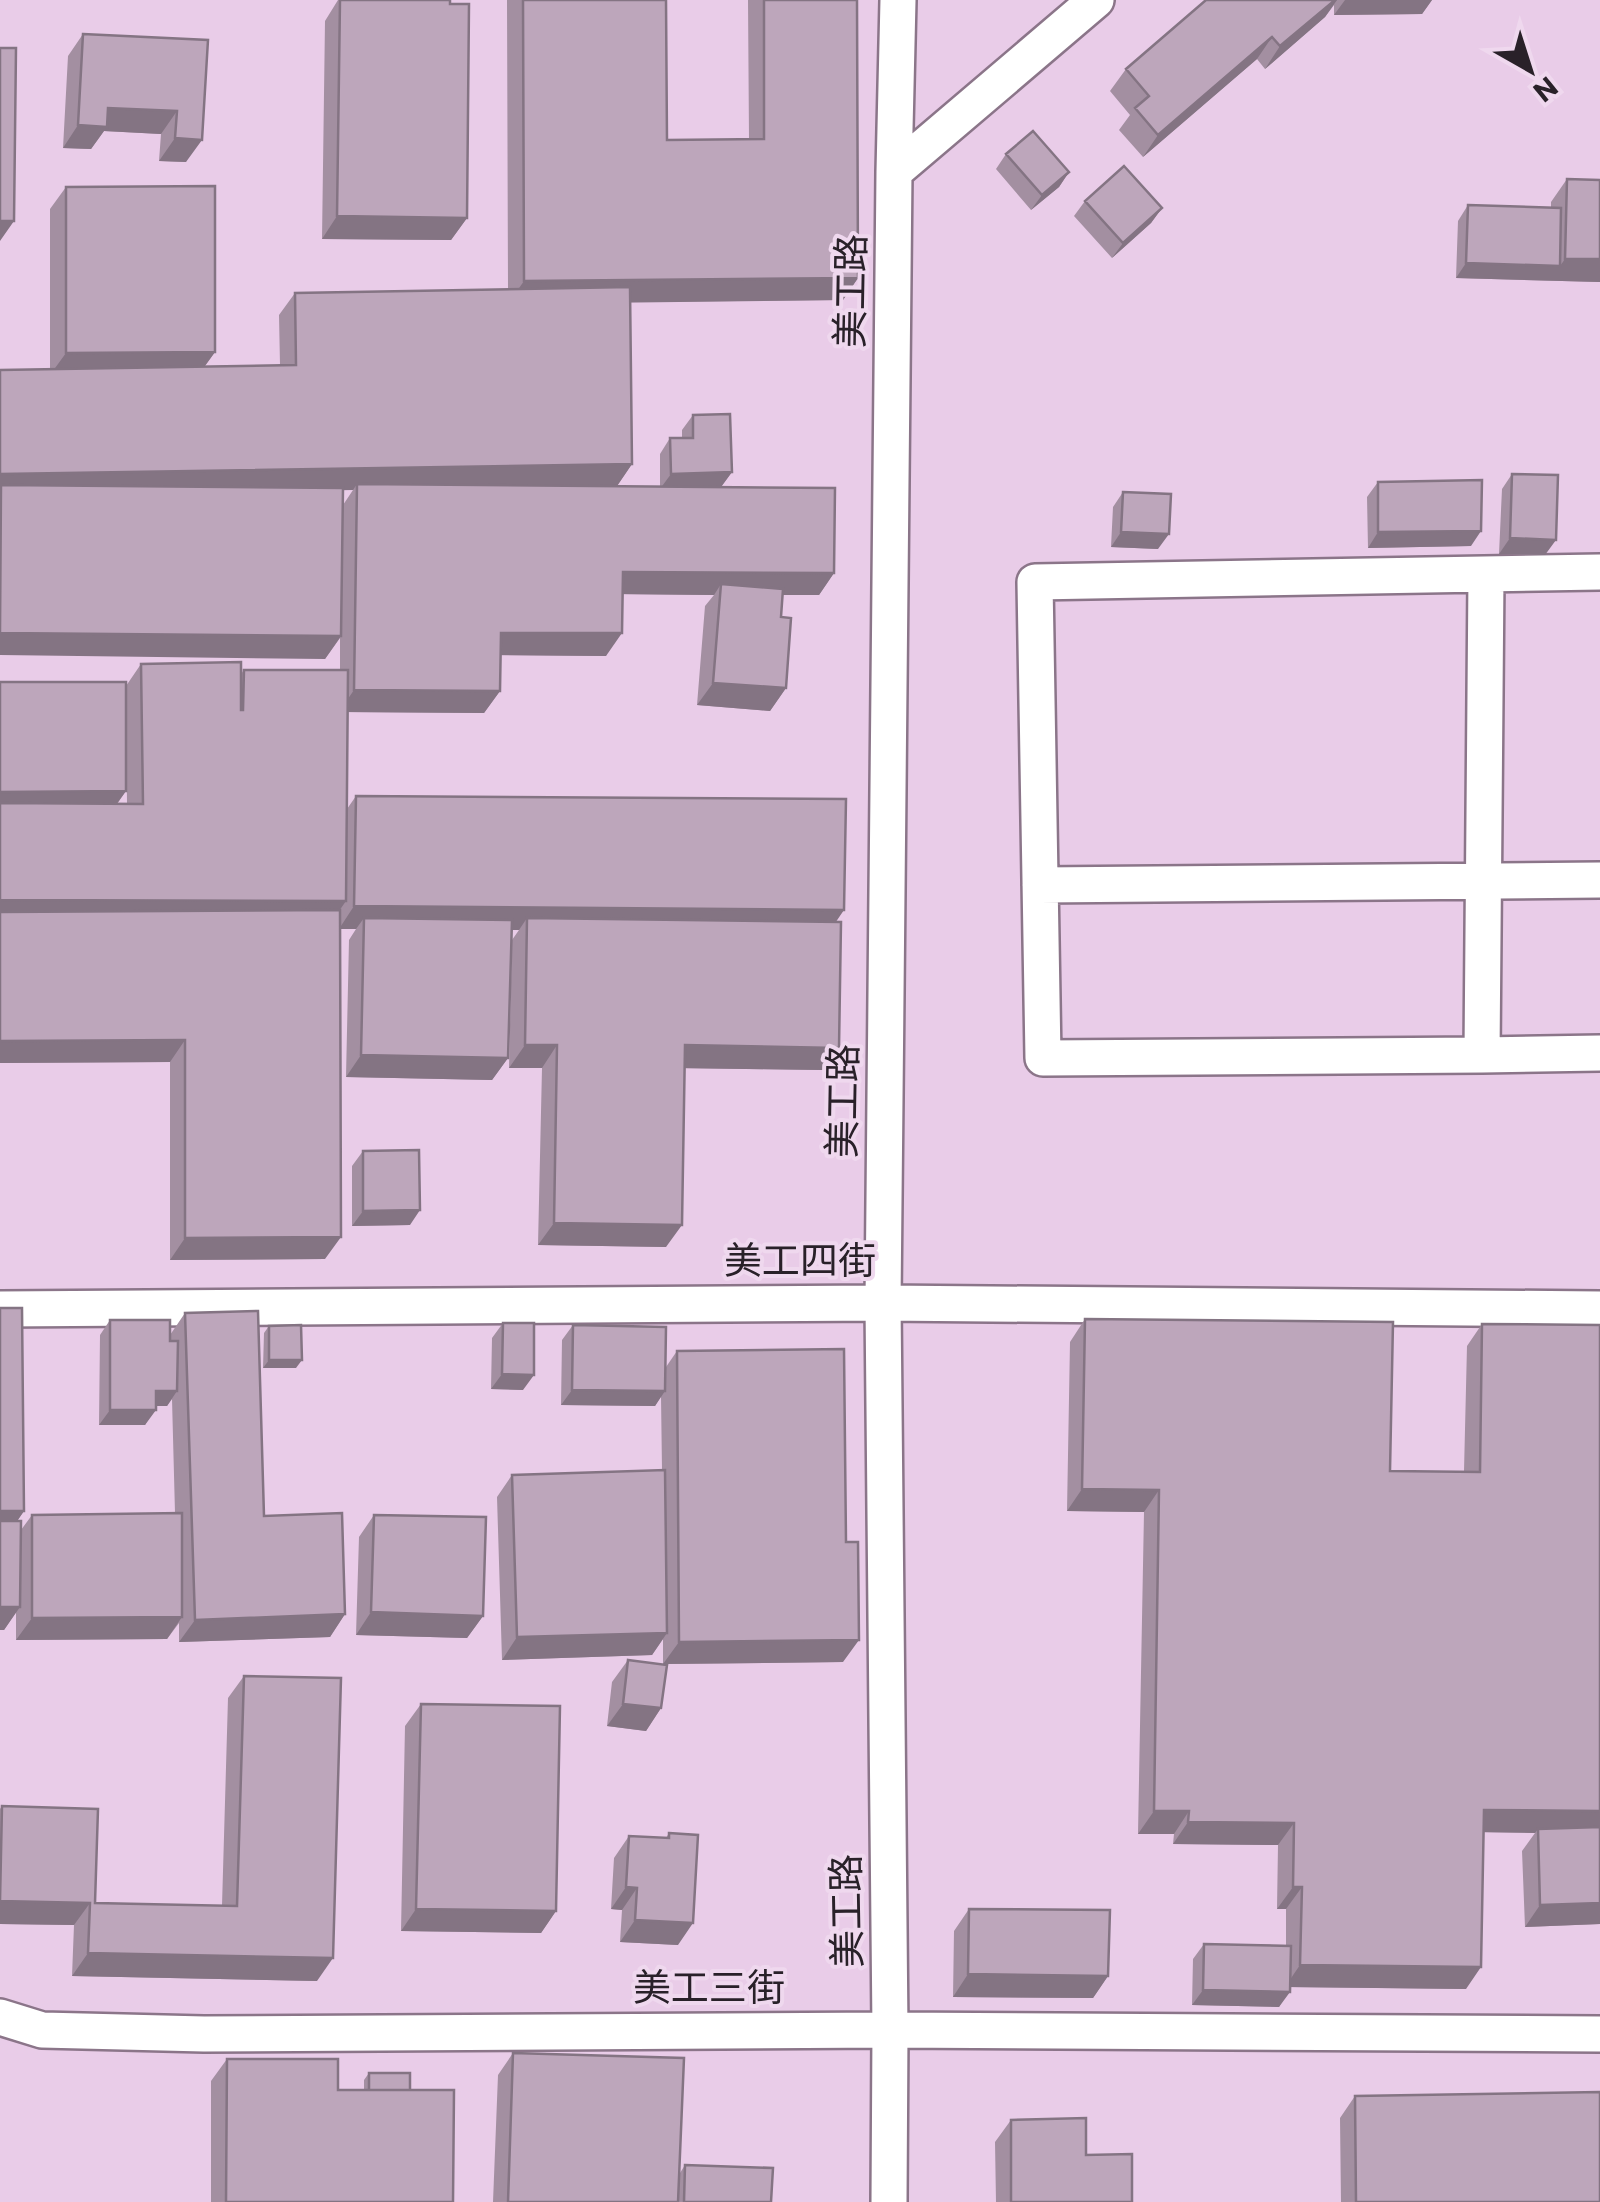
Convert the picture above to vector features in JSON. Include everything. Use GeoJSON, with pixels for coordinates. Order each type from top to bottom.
{"type":"FeatureCollection","features":[{"type":"Feature","properties":{"kind":"street","name":"美工路"},"geometry":{"type":"LineString","coordinates":[[889,2202],[884,1303],[898,0]]}},
{"type":"Feature","properties":{"kind":"street"},"geometry":{"type":"LineString","coordinates":[[894,172],[1096,0]]}},
{"type":"Feature","properties":{"kind":"street"},"geometry":{"type":"LineString","coordinates":[[1600,572],[1035,582],[1044,1058],[1600,1054]]}},
{"type":"Feature","properties":{"kind":"street"},"geometry":{"type":"LineString","coordinates":[[1482,1055],[1486,575]]}},
{"type":"Feature","properties":{"kind":"street"},"geometry":{"type":"LineString","coordinates":[[1040,885],[1600,880]]}},
{"type":"Feature","properties":{"kind":"street","name":"美工四街"},"geometry":{"type":"LineString","coordinates":[[0,1309],[884,1303],[1600,1309]]}},
{"type":"Feature","properties":{"kind":"street","name":"美工三街"},"geometry":{"type":"LineString","coordinates":[[0,2017],[42,2030],[186,2034],[890,2030],[1600,2034]]}},
{"type":"Feature","properties":{"kind":"shaded area"},"geometry":{"type":"Polygon","coordinates":[[[0,0],[1600,0],[1600,2202],[0,2202],[0,0]]]}},
{"type":"Feature","properties":{"kind":"building"},"geometry":{"type":"Polygon","coordinates":[[[340,0],[450,0],[450,4],[469,4],[467,218],[337,216],[340,0]]]}},
{"type":"Feature","properties":{"kind":"building"},"geometry":{"type":"Polygon","coordinates":[[[523,0],[666,0],[667,140],[764,139],[764,0],[857,0],[858,278],[524,281],[523,0]]]}},
{"type":"Feature","properties":{"kind":"building"},"geometry":{"type":"Polygon","coordinates":[[[1206,0],[1335,0],[1280,46],[1272,37],[1158,135],[1135,108],[1149,96],[1126,69],[1206,0]]]}},
{"type":"Feature","properties":{"kind":"building"},"geometry":{"type":"Polygon","coordinates":[[[83,34],[208,40],[202,140],[175,138],[177,111],[108,108],[107,127],[78,125],[83,34]]]}},
{"type":"Feature","properties":{"kind":"building"},"geometry":{"type":"Polygon","coordinates":[[[0,48],[16,48],[14,221],[0,221],[0,48]]]}},
{"type":"Feature","properties":{"kind":"building"},"geometry":{"type":"Polygon","coordinates":[[[1033,131],[1069,172],[1042,195],[1006,154],[1033,131]]]}},
{"type":"Feature","properties":{"kind":"building"},"geometry":{"type":"Polygon","coordinates":[[[1124,166],[1162,208],[1123,243],[1085,201],[1124,166]]]}},
{"type":"Feature","properties":{"kind":"building"},"geometry":{"type":"Polygon","coordinates":[[[1567,179],[1600,180],[1600,259],[1565,259],[1567,179]]]}},
{"type":"Feature","properties":{"kind":"building"},"geometry":{"type":"Polygon","coordinates":[[[215,186],[215,352],[66,353],[66,187],[215,186]]]}},
{"type":"Feature","properties":{"kind":"building"},"geometry":{"type":"Polygon","coordinates":[[[1468,205],[1561,208],[1560,266],[1466,263],[1468,205]]]}},
{"type":"Feature","properties":{"kind":"building"},"geometry":{"type":"Polygon","coordinates":[[[630,287],[632,464],[0,474],[0,370],[296,365],[295,293],[630,287]]]}},
{"type":"Feature","properties":{"kind":"building"},"geometry":{"type":"Polygon","coordinates":[[[730,414],[732,472],[671,474],[670,438],[693,438],[693,415],[730,414]]]}},
{"type":"Feature","properties":{"kind":"building"},"geometry":{"type":"Polygon","coordinates":[[[1512,474],[1558,475],[1556,540],[1510,538],[1512,474]]]}},
{"type":"Feature","properties":{"kind":"building"},"geometry":{"type":"Polygon","coordinates":[[[1482,480],[1481,531],[1378,532],[1378,482],[1482,480]]]}},
{"type":"Feature","properties":{"kind":"building"},"geometry":{"type":"Polygon","coordinates":[[[357,484],[835,488],[834,573],[623,572],[622,633],[501,633],[500,691],[354,690],[357,484]]]}},
{"type":"Feature","properties":{"kind":"building"},"geometry":{"type":"Polygon","coordinates":[[[1,485],[343,488],[341,636],[0,633],[1,485]]]}},
{"type":"Feature","properties":{"kind":"building"},"geometry":{"type":"Polygon","coordinates":[[[1123,492],[1171,494],[1169,534],[1121,532],[1123,492]]]}},
{"type":"Feature","properties":{"kind":"building"},"geometry":{"type":"Polygon","coordinates":[[[721,584],[783,589],[781,617],[791,618],[786,688],[713,683],[721,584]]]}},
{"type":"Feature","properties":{"kind":"building"},"geometry":{"type":"Polygon","coordinates":[[[241,662],[241,710],[244,670],[348,670],[346,901],[0,900],[0,803],[143,804],[141,664],[241,662]]]}},
{"type":"Feature","properties":{"kind":"building"},"geometry":{"type":"Polygon","coordinates":[[[0,682],[126,682],[126,791],[0,792],[0,682]]]}},
{"type":"Feature","properties":{"kind":"building"},"geometry":{"type":"Polygon","coordinates":[[[356,796],[846,799],[844,910],[354,906],[356,796]]]}},
{"type":"Feature","properties":{"kind":"building"},"geometry":{"type":"Polygon","coordinates":[[[340,910],[341,1237],[185,1238],[185,1040],[0,1041],[0,912],[340,910]]]}},
{"type":"Feature","properties":{"kind":"building"},"geometry":{"type":"Polygon","coordinates":[[[364,918],[512,920],[508,1058],[361,1055],[364,918]]]}},
{"type":"Feature","properties":{"kind":"building"},"geometry":{"type":"Polygon","coordinates":[[[527,918],[841,922],[839,1048],[685,1045],[682,1225],[554,1223],[557,1045],[525,1045],[527,918]]]}},
{"type":"Feature","properties":{"kind":"building"},"geometry":{"type":"Polygon","coordinates":[[[419,1150],[420,1210],[363,1211],[363,1151],[419,1150]]]}},
{"type":"Feature","properties":{"kind":"building"},"geometry":{"type":"Polygon","coordinates":[[[0,1308],[22,1308],[24,1511],[0,1511],[0,1308]]]}},
{"type":"Feature","properties":{"kind":"building"},"geometry":{"type":"Polygon","coordinates":[[[258,1311],[264,1516],[342,1513],[345,1614],[195,1620],[185,1313],[258,1311]]]}},
{"type":"Feature","properties":{"kind":"building"},"geometry":{"type":"Polygon","coordinates":[[[1085,1319],[1393,1322],[1390,1471],[1480,1472],[1482,1324],[1600,1325],[1600,1811],[1484,1810],[1481,1967],[1300,1965],[1302,1887],[1293,1887],[1294,1823],[1188,1822],[1189,1811],[1154,1811],[1159,1490],[1082,1489],[1085,1319]]]}},
{"type":"Feature","properties":{"kind":"building"},"geometry":{"type":"Polygon","coordinates":[[[110,1320],[170,1320],[170,1341],[178,1341],[177,1391],[156,1391],[156,1410],[110,1410],[110,1320]]]}},
{"type":"Feature","properties":{"kind":"building"},"geometry":{"type":"Polygon","coordinates":[[[503,1323],[534,1323],[534,1375],[502,1374],[503,1323]]]}},
{"type":"Feature","properties":{"kind":"building"},"geometry":{"type":"Polygon","coordinates":[[[301,1325],[302,1360],[269,1360],[269,1326],[301,1325]]]}},
{"type":"Feature","properties":{"kind":"building"},"geometry":{"type":"Polygon","coordinates":[[[573,1325],[666,1327],[665,1391],[572,1390],[573,1325]]]}},
{"type":"Feature","properties":{"kind":"building"},"geometry":{"type":"Polygon","coordinates":[[[844,1349],[846,1542],[858,1542],[859,1640],[679,1642],[677,1351],[844,1349]]]}},
{"type":"Feature","properties":{"kind":"building"},"geometry":{"type":"Polygon","coordinates":[[[665,1470],[667,1633],[517,1637],[512,1475],[665,1470]]]}},
{"type":"Feature","properties":{"kind":"building"},"geometry":{"type":"Polygon","coordinates":[[[182,1513],[182,1617],[32,1618],[32,1515],[182,1513]]]}},
{"type":"Feature","properties":{"kind":"building"},"geometry":{"type":"Polygon","coordinates":[[[374,1515],[486,1517],[483,1616],[371,1612],[374,1515]]]}},
{"type":"Feature","properties":{"kind":"building"},"geometry":{"type":"Polygon","coordinates":[[[0,1521],[21,1521],[20,1607],[0,1607],[0,1521]]]}},
{"type":"Feature","properties":{"kind":"building"},"geometry":{"type":"Polygon","coordinates":[[[628,1660],[667,1665],[661,1708],[623,1704],[628,1660]]]}},
{"type":"Feature","properties":{"kind":"building"},"geometry":{"type":"Polygon","coordinates":[[[244,1676],[341,1678],[333,1958],[88,1953],[90,1903],[0,1901],[2,1806],[98,1809],[95,1903],[237,1906],[244,1676]]]}},
{"type":"Feature","properties":{"kind":"building"},"geometry":{"type":"Polygon","coordinates":[[[421,1704],[560,1706],[556,1911],[416,1909],[421,1704]]]}},
{"type":"Feature","properties":{"kind":"building"},"geometry":{"type":"Polygon","coordinates":[[[1600,1827],[1600,1903],[1540,1905],[1538,1829],[1600,1827]]]}},
{"type":"Feature","properties":{"kind":"building"},"geometry":{"type":"Polygon","coordinates":[[[669,1833],[698,1835],[693,1923],[635,1920],[637,1888],[626,1887],[629,1836],[669,1838],[669,1833]]]}},
{"type":"Feature","properties":{"kind":"building"},"geometry":{"type":"Polygon","coordinates":[[[969,1909],[1110,1910],[1108,1976],[968,1974],[969,1909]]]}},
{"type":"Feature","properties":{"kind":"building"},"geometry":{"type":"Polygon","coordinates":[[[1204,1944],[1291,1946],[1290,1992],[1203,1990],[1204,1944]]]}},
{"type":"Feature","properties":{"kind":"building"},"geometry":{"type":"Polygon","coordinates":[[[513,2053],[684,2058],[678,2202],[508,2202],[513,2053]]]}},
{"type":"Feature","properties":{"kind":"building"},"geometry":{"type":"Polygon","coordinates":[[[227,2059],[338,2059],[338,2090],[454,2090],[453,2202],[226,2202],[227,2059]]]}},
{"type":"Feature","properties":{"kind":"building"},"geometry":{"type":"Polygon","coordinates":[[[369,2073],[410,2073],[410,2090],[369,2090],[369,2073]]]}},
{"type":"Feature","properties":{"kind":"building"},"geometry":{"type":"Polygon","coordinates":[[[1600,2092],[1600,2202],[1356,2202],[1355,2096],[1600,2092]]]}},
{"type":"Feature","properties":{"kind":"building"},"geometry":{"type":"Polygon","coordinates":[[[1086,2118],[1086,2155],[1132,2154],[1132,2202],[1011,2202],[1011,2120],[1086,2118]]]}},
{"type":"Feature","properties":{"kind":"building"},"geometry":{"type":"Polygon","coordinates":[[[685,2165],[773,2168],[771,2202],[684,2202],[685,2165]]]}}]}
